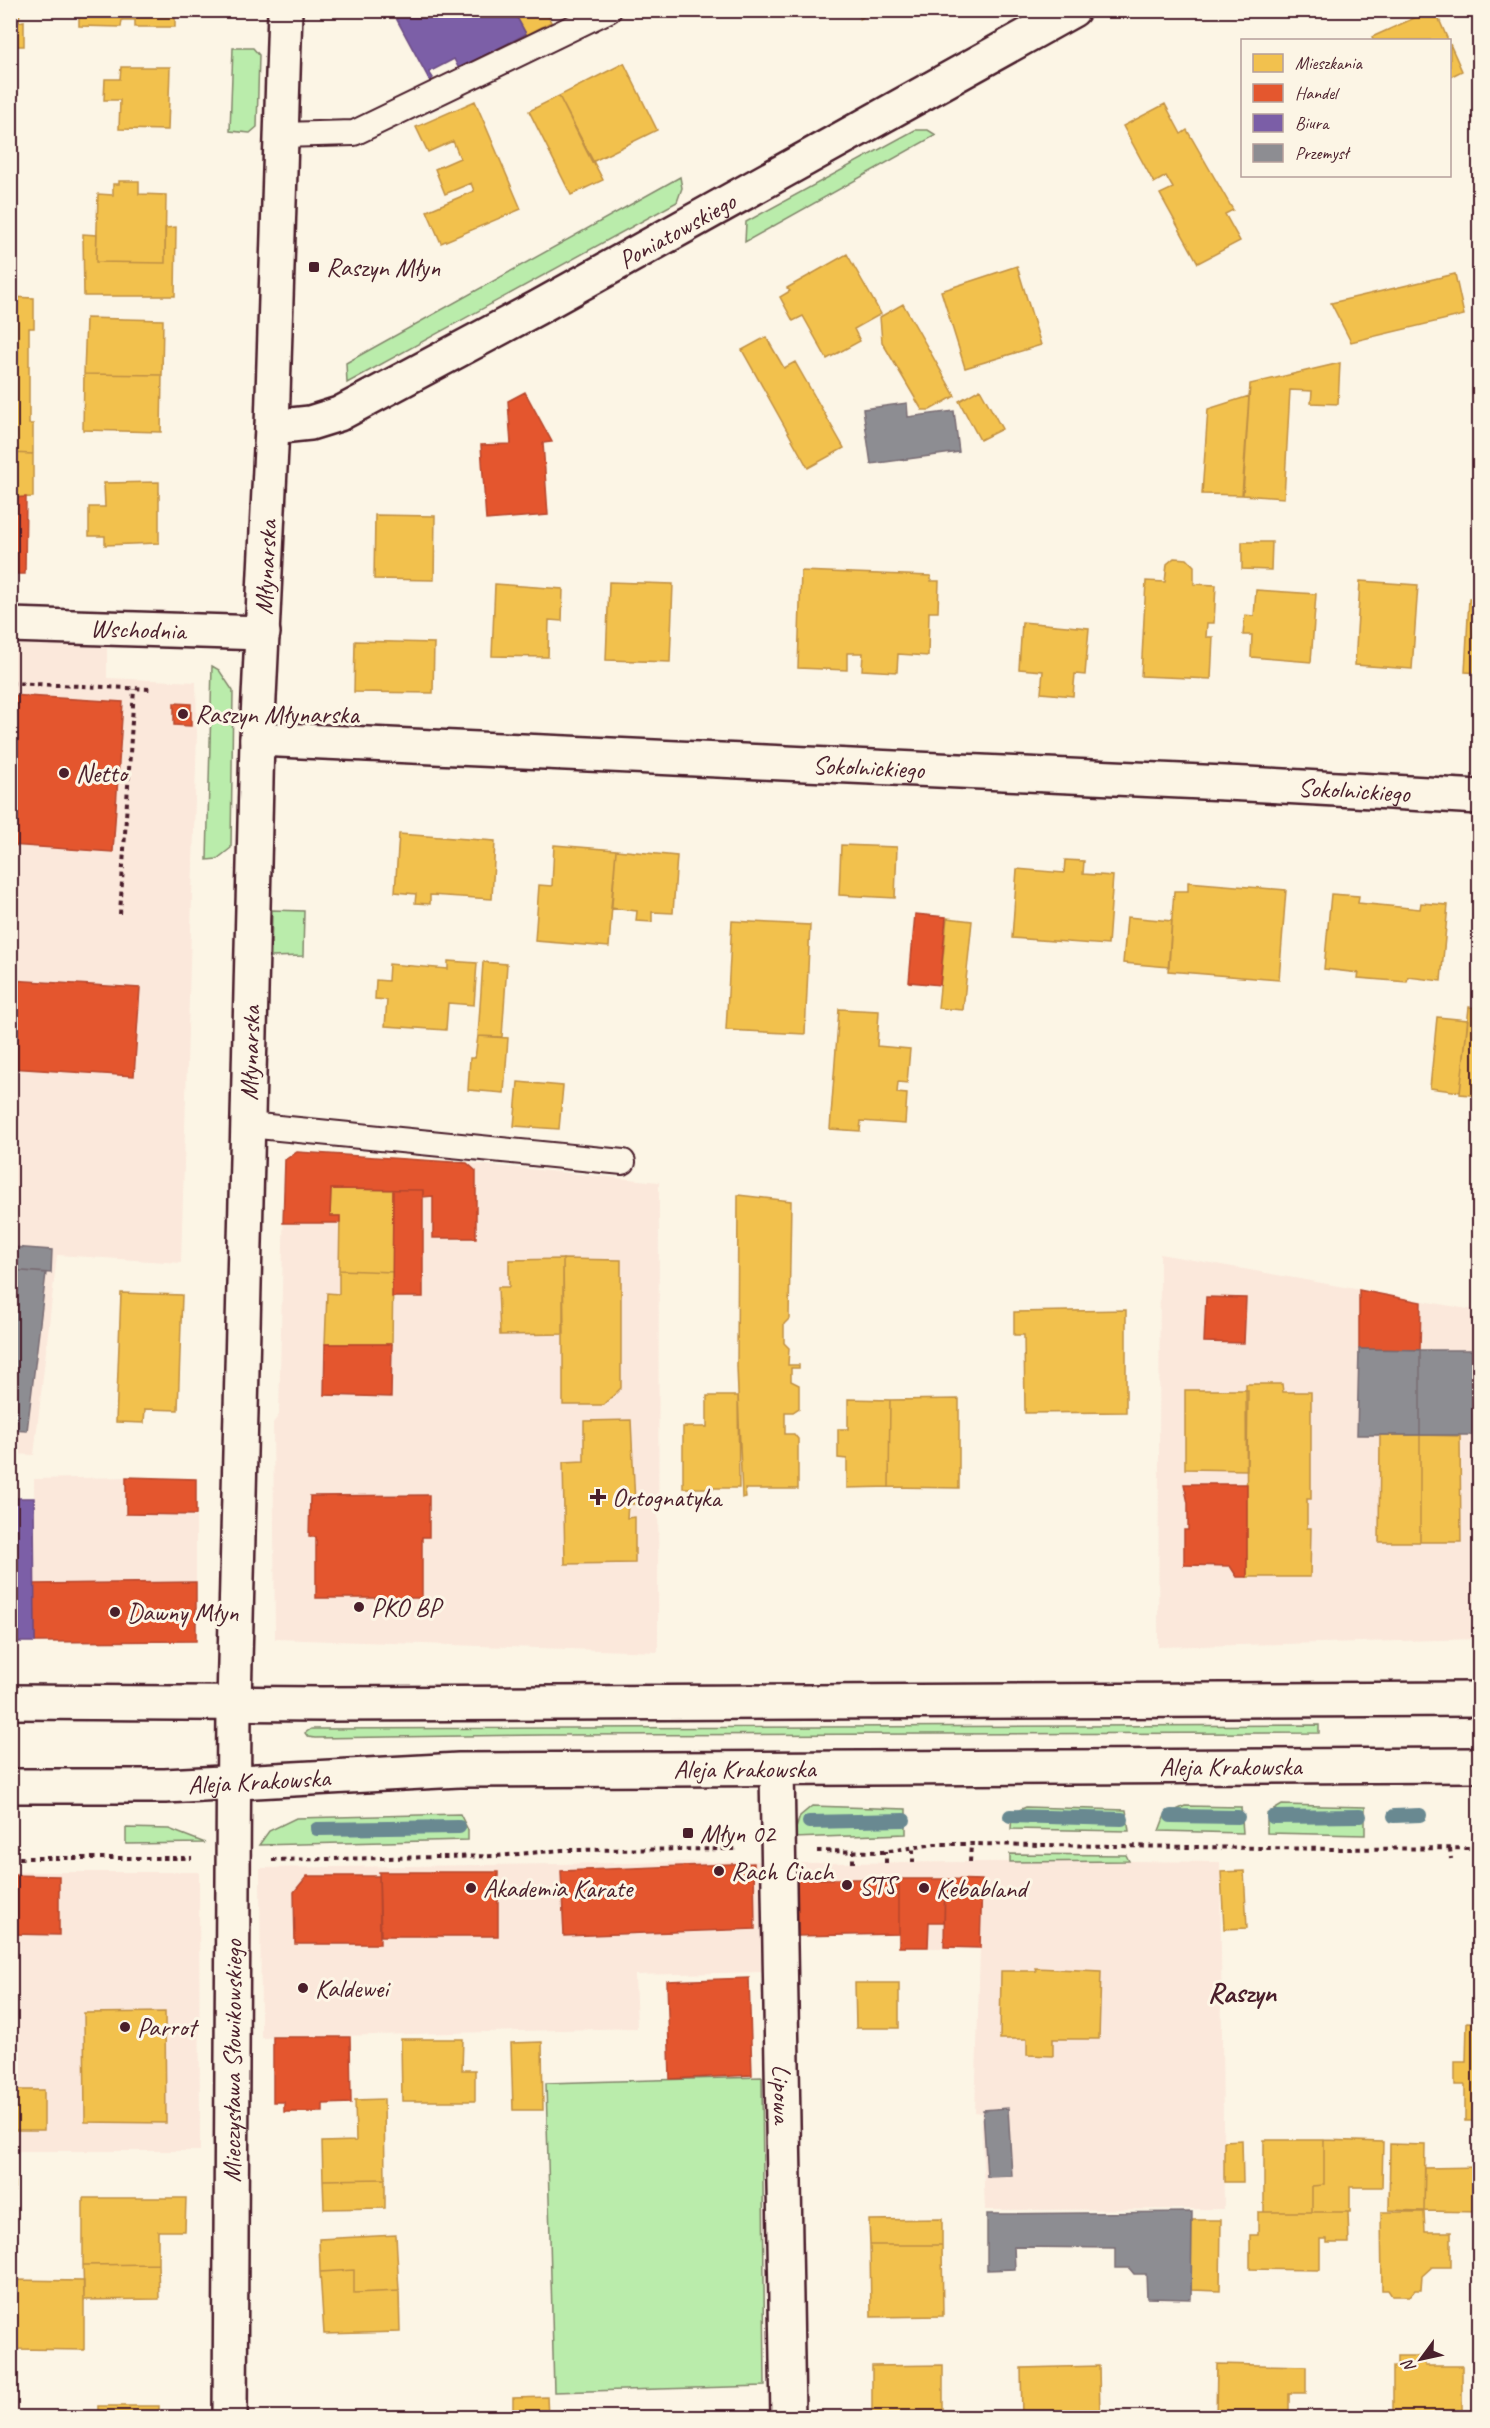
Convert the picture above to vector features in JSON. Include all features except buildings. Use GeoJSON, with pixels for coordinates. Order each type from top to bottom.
{"type":"FeatureCollection","features":[{"type":"Feature","properties":{"kind":"street","name":"Młynarska"},"geometry":{"type":"LineString","coordinates":[[234,1704],[257,739],[272,427],[285,10]]}},
{"type":"Feature","properties":{"kind":"street","name":"Poniatowskiego"},"geometry":{"type":"LineString","coordinates":[[272,427],[310,423],[339,414],[537,308],[1074,10]]}},
{"type":"Feature","properties":{"kind":"street","name":"Wschodnia"},"geometry":{"type":"LineString","coordinates":[[10,625],[263,633]]}},
{"type":"Feature","properties":{"kind":"street","name":"Sokolnickiego"},"geometry":{"type":"LineString","coordinates":[[257,739],[1247,784],[1479,797]]}},
{"type":"Feature","properties":{"kind":"street"},"geometry":{"type":"LineString","coordinates":[[10,1702],[234,1704],[1479,1699]]}},
{"type":"Feature","properties":{"kind":"street","name":"Mieczysława Słowikowskiego"},"geometry":{"type":"LineString","coordinates":[[230,2418],[234,1704]]}},
{"type":"Feature","properties":{"kind":"street","name":"Aleja Krakowska"},"geometry":{"type":"LineString","coordinates":[[10,1786],[165,1786],[459,1770],[1479,1765]]}},
{"type":"Feature","properties":{"kind":"street","name":"Lipowa"},"geometry":{"type":"LineString","coordinates":[[777,1770],[788,2418]]}},
{"type":"Feature","properties":{"kind":"lane"},"geometry":{"type":"LineString","coordinates":[[281,135],[354,133],[609,10]]}},
{"type":"Feature","properties":{"kind":"lane","name":"Młynarska"},"geometry":{"type":"LineString","coordinates":[[248,1125],[623,1162]]}},
{"type":"Feature","properties":{"kind":"path"},"geometry":{"type":"LineString","coordinates":[[10,683],[151,689]]}},
{"type":"Feature","properties":{"kind":"path"},"geometry":{"type":"LineString","coordinates":[[120,914],[134,689]]}},
{"type":"Feature","properties":{"kind":"path"},"geometry":{"type":"LineString","coordinates":[[970,1862],[971,1844]]}},
{"type":"Feature","properties":{"kind":"path"},"geometry":{"type":"LineString","coordinates":[[808,1851],[886,1851],[971,1844],[1479,1848]]}},
{"type":"Feature","properties":{"kind":"path"},"geometry":{"type":"LineString","coordinates":[[913,1848],[913,1863]]}},
{"type":"Feature","properties":{"kind":"path"},"geometry":{"type":"LineString","coordinates":[[1450,1848],[1451,1859]]}},
{"type":"Feature","properties":{"kind":"path"},"geometry":{"type":"LineString","coordinates":[[263,1860],[497,1856],[562,1850],[748,1849]]}},
{"type":"Feature","properties":{"kind":"path"},"geometry":{"type":"LineString","coordinates":[[886,1851],[886,1863]]}},
{"type":"Feature","properties":{"kind":"path"},"geometry":{"type":"LineString","coordinates":[[853,1852],[853,1863]]}},
{"type":"Feature","properties":{"kind":"path"},"geometry":{"type":"LineString","coordinates":[[10,1858],[194,1858]]}},
{"type":"Feature","properties":{"kind":"shaded area"},"geometry":{"type":"Polygon","coordinates":[[[11,642],[107,644],[107,678],[196,682],[197,732],[181,1263],[57,1255],[34,1455],[11,1454],[11,642]]]}},
{"type":"Feature","properties":{"kind":"shaded area"},"geometry":{"type":"Polygon","coordinates":[[[297,1152],[467,1163],[659,1182],[658,1652],[275,1639],[273,1423],[279,1415],[285,1160],[297,1152]]]}},
{"type":"Feature","properties":{"kind":"shaded area"},"geometry":{"type":"Polygon","coordinates":[[[1160,1254],[1479,1311],[1479,1639],[1158,1647],[1160,1254]]]}},
{"type":"Feature","properties":{"kind":"shaded area"},"geometry":{"type":"Polygon","coordinates":[[[126,1477],[196,1479],[196,1641],[35,1642],[34,1479],[126,1477]]]}},
{"type":"Feature","properties":{"kind":"shaded area"},"geometry":{"type":"Polygon","coordinates":[[[760,1861],[762,1972],[635,1975],[637,2028],[261,2038],[260,1868],[760,1861]]]}},
{"type":"Feature","properties":{"kind":"shaded area"},"geometry":{"type":"Polygon","coordinates":[[[1220,1862],[1224,2209],[985,2210],[981,2113],[975,2112],[980,1949],[899,1947],[897,1934],[798,1936],[795,1879],[799,1878],[799,1863],[1220,1862]]]}},
{"type":"Feature","properties":{"kind":"shaded area"},"geometry":{"type":"Polygon","coordinates":[[[11,1872],[199,1872],[200,2151],[11,2151],[11,1872]]]}},
{"type":"Feature","properties":{"kind":"green space"},"geometry":{"type":"Polygon","coordinates":[[[233,48],[253,48],[259,55],[257,127],[250,133],[230,131],[233,48]]]}},
{"type":"Feature","properties":{"kind":"green space"},"geometry":{"type":"Polygon","coordinates":[[[915,130],[928,130],[936,135],[745,242],[746,222],[915,130]]]}},
{"type":"Feature","properties":{"kind":"green space"},"geometry":{"type":"Polygon","coordinates":[[[680,177],[682,188],[677,202],[347,383],[346,363],[680,177]]]}},
{"type":"Feature","properties":{"kind":"green space"},"geometry":{"type":"Polygon","coordinates":[[[212,666],[219,670],[233,691],[231,848],[217,859],[207,860],[212,666]]]}},
{"type":"Feature","properties":{"kind":"green space"},"geometry":{"type":"Polygon","coordinates":[[[272,910],[304,911],[303,956],[271,957],[272,910]]]}},
{"type":"Feature","properties":{"kind":"green space"},"geometry":{"type":"Polygon","coordinates":[[[1319,1725],[1319,1733],[545,1735],[315,1738],[308,1737],[305,1733],[311,1729],[1319,1725]]]}},
{"type":"Feature","properties":{"kind":"green space"},"geometry":{"type":"Polygon","coordinates":[[[1282,1805],[1365,1807],[1365,1835],[1267,1833],[1267,1814],[1282,1805]]]}},
{"type":"Feature","properties":{"kind":"green space"},"geometry":{"type":"Polygon","coordinates":[[[812,1806],[906,1809],[906,1834],[793,1838],[800,1816],[812,1806]]]}},
{"type":"Feature","properties":{"kind":"green space"},"geometry":{"type":"Polygon","coordinates":[[[1185,1806],[1241,1807],[1243,1833],[1159,1831],[1165,1815],[1185,1806]]]}},
{"type":"Feature","properties":{"kind":"green space"},"geometry":{"type":"Polygon","coordinates":[[[1026,1807],[1126,1810],[1129,1831],[1011,1829],[1012,1813],[1026,1807]]]}},
{"type":"Feature","properties":{"kind":"green space"},"geometry":{"type":"Polygon","coordinates":[[[460,1814],[468,1830],[468,1840],[259,1845],[269,1831],[296,1818],[460,1814]]]}},
{"type":"Feature","properties":{"kind":"green space"},"geometry":{"type":"Polygon","coordinates":[[[126,1828],[169,1829],[205,1843],[126,1844],[126,1828]]]}},
{"type":"Feature","properties":{"kind":"green space"},"geometry":{"type":"Polygon","coordinates":[[[1010,1854],[1126,1855],[1129,1861],[1010,1862],[1010,1854]]]}},
{"type":"Feature","properties":{"kind":"green space"},"geometry":{"type":"Polygon","coordinates":[[[762,2077],[765,2386],[554,2392],[546,2083],[762,2077]]]}},
{"type":"Feature","properties":{"kind":"waterway"},"geometry":{"type":"LineString","coordinates":[[1394,1816],[1420,1815]]}},
{"type":"Feature","properties":{"kind":"waterway"},"geometry":{"type":"LineString","coordinates":[[1010,1816],[1122,1819]]}},
{"type":"Feature","properties":{"kind":"waterway"},"geometry":{"type":"LineString","coordinates":[[1171,1816],[1238,1817]]}},
{"type":"Feature","properties":{"kind":"waterway"},"geometry":{"type":"LineString","coordinates":[[1273,1817],[1360,1816]]}},
{"type":"Feature","properties":{"kind":"waterway"},"geometry":{"type":"LineString","coordinates":[[809,1822],[904,1820]]}},
{"type":"Feature","properties":{"kind":"waterway"},"geometry":{"type":"LineString","coordinates":[[317,1829],[459,1827]]}},
{"type":"Feature","properties":{"kind":"place","name":"Raszyn Młyn"},"geometry":{"type":"Point","coordinates":[314,267]}},
{"type":"Feature","properties":{"kind":"place","name":"Raszyn Młynarska"},"geometry":{"type":"Point","coordinates":[183,714]}},
{"type":"Feature","properties":{"kind":"place","name":"Netto"},"geometry":{"type":"Point","coordinates":[64,773]}},
{"type":"Feature","properties":{"kind":"place","name":"Ortognatyka"},"geometry":{"type":"Point","coordinates":[598,1497]}},
{"type":"Feature","properties":{"kind":"place","name":"PKO BP"},"geometry":{"type":"Point","coordinates":[359,1607]}},
{"type":"Feature","properties":{"kind":"place","name":"Dawny Młyn"},"geometry":{"type":"Point","coordinates":[115,1612]}},
{"type":"Feature","properties":{"kind":"place","name":"Młyn 02"},"geometry":{"type":"Point","coordinates":[688,1833]}},
{"type":"Feature","properties":{"kind":"place","name":"Rach Ciach"},"geometry":{"type":"Point","coordinates":[719,1871]}},
{"type":"Feature","properties":{"kind":"place","name":"STS"},"geometry":{"type":"Point","coordinates":[847,1885]}},
{"type":"Feature","properties":{"kind":"place","name":"Akademia Karate"},"geometry":{"type":"Point","coordinates":[471,1888]}},
{"type":"Feature","properties":{"kind":"place","name":"Kebabland"},"geometry":{"type":"Point","coordinates":[924,1888]}},
{"type":"Feature","properties":{"kind":"place","name":"Kaldewei"},"geometry":{"type":"Point","coordinates":[303,1988]}},
{"type":"Feature","properties":{"kind":"place","name":"Parrot"},"geometry":{"type":"Point","coordinates":[125,2027]}},
{"type":"Feature","properties":{"kind":"district","name":"Raszyn"},"geometry":{"type":"Point","coordinates":[1242,1992]}}]}
